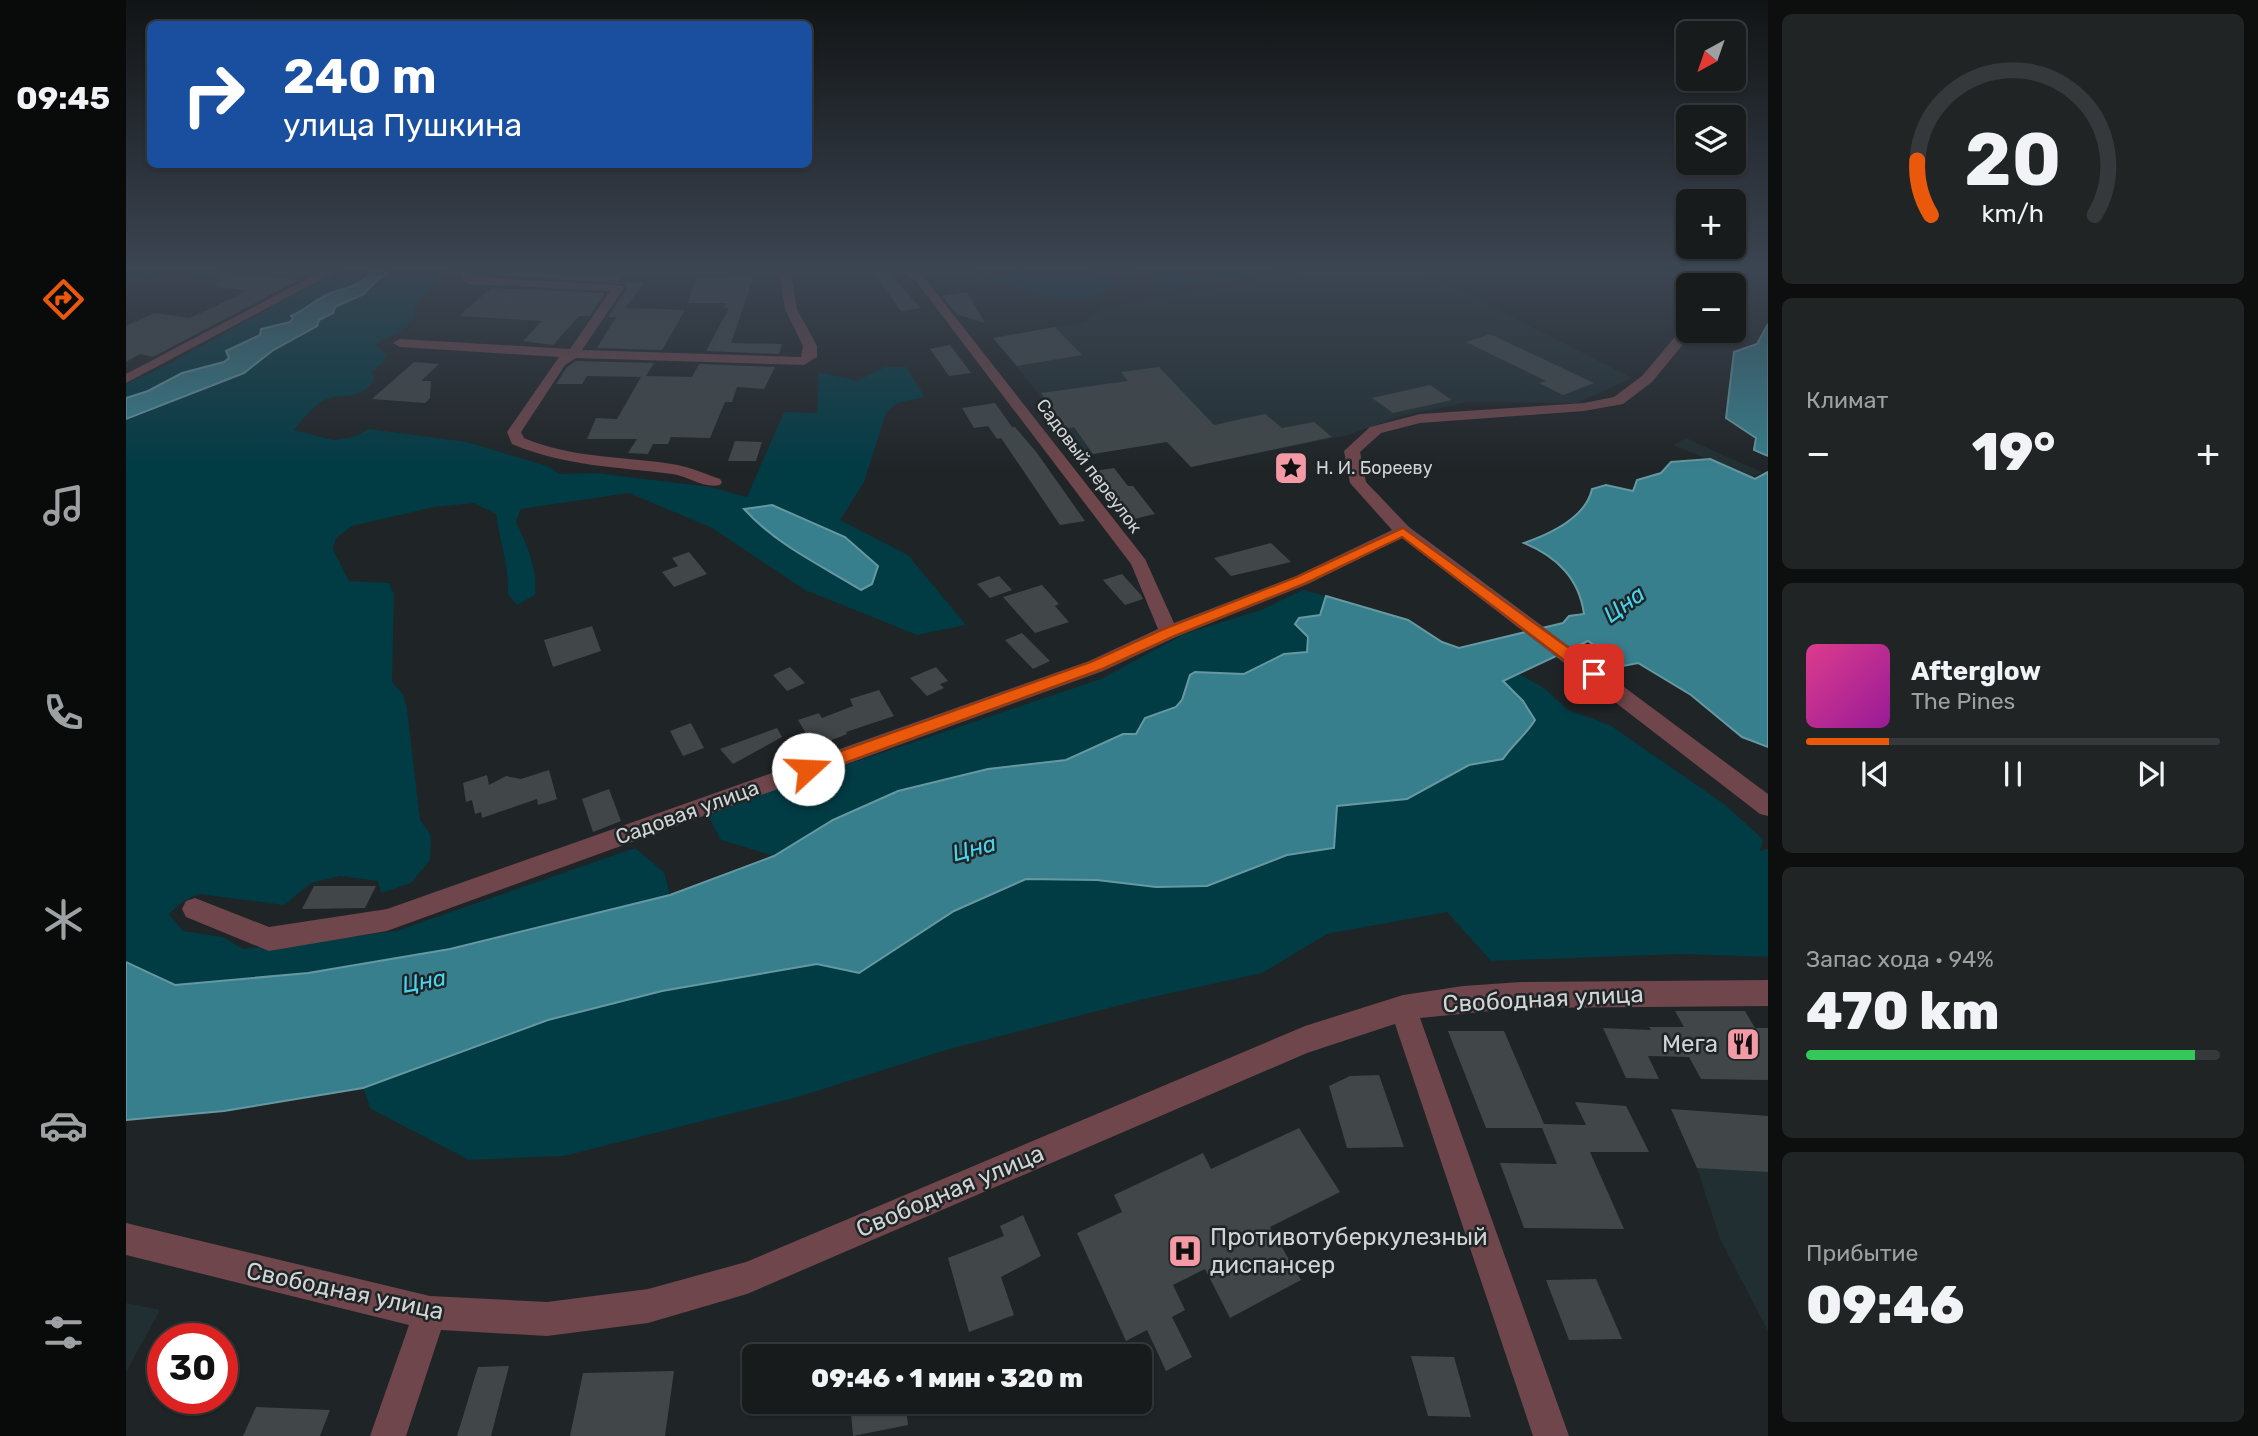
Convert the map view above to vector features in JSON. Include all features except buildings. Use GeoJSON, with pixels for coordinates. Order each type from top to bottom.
{"type":"FeatureCollection","features":[{"type":"Feature","properties":{"kind":"street"},"geometry":{"type":"LineString","coordinates":[[126,379],[204,338]]}},
{"type":"Feature","properties":{"kind":"street"},"geometry":{"type":"LineString","coordinates":[[584,338],[573,354],[560,362],[514,432],[517,441],[543,452],[614,464],[678,470],[714,482]]}},
{"type":"Feature","properties":{"kind":"street"},"geometry":{"type":"LineString","coordinates":[[400,343],[573,354],[804,361],[810,357],[810,346],[806,338]]}},
{"type":"Feature","properties":{"kind":"street","name":"Садовый переулок"},"geometry":{"type":"LineString","coordinates":[[965,338],[1139,563],[1169,632]]}},
{"type":"Feature","properties":{"kind":"street"},"geometry":{"type":"LineString","coordinates":[[1676,343],[1628,395],[1616,401],[1571,407],[1468,411],[1428,417],[1370,432],[1357,443],[1351,454],[1351,472],[1359,489],[1377,510],[1403,531],[1768,807]]}},
{"type":"Feature","properties":{"kind":"street"},"geometry":{"type":"LineString","coordinates":[[126,367],[143,370]]}},
{"type":"Feature","properties":{"kind":"street","name":"Садовая улица"},"geometry":{"type":"LineString","coordinates":[[195,909],[269,939],[387,920],[1097,666],[1169,632],[1302,580],[1403,531]]}},
{"type":"Feature","properties":{"kind":"street","name":"Свободная улица"},"geometry":{"type":"LineString","coordinates":[[126,1239],[430,1313],[547,1319],[648,1306],[747,1278],[1305,1040],[1403,1008],[1463,999],[1521,995],[1768,993]]}},
{"type":"Feature","properties":{"kind":"street"},"geometry":{"type":"LineString","coordinates":[[1403,1008],[1551,1436]]}},
{"type":"Feature","properties":{"kind":"street"},"geometry":{"type":"LineString","coordinates":[[388,1436],[430,1313]]}},
{"type":"Feature","properties":{"kind":"shaded area"},"geometry":{"type":"Polygon","coordinates":[[[216,338],[254,338],[226,351],[229,358],[224,362],[182,373],[148,391],[126,398],[126,384],[216,338]]]}},
{"type":"Feature","properties":{"kind":"shaded area"},"geometry":{"type":"Polygon","coordinates":[[[295,338],[387,338],[376,344],[386,355],[383,363],[371,372],[375,379],[369,387],[356,394],[321,402],[294,430],[333,440],[353,437],[369,429],[467,442],[550,467],[559,474],[595,473],[711,487],[747,497],[784,412],[817,413],[819,372],[857,381],[885,367],[906,367],[925,397],[897,403],[886,413],[864,482],[840,520],[908,555],[966,625],[917,635],[805,590],[712,528],[629,493],[521,509],[516,522],[531,557],[535,595],[517,605],[508,594],[506,564],[496,514],[474,503],[434,507],[352,526],[336,538],[333,549],[349,581],[389,583],[394,594],[392,682],[403,694],[407,709],[420,820],[431,835],[430,860],[411,883],[381,893],[378,881],[340,876],[311,883],[284,905],[199,894],[182,902],[169,914],[183,931],[223,937],[243,949],[396,931],[635,848],[664,872],[670,895],[450,949],[308,973],[175,985],[126,962],[126,419],[244,373],[272,351],[295,338]],[[773,505],[832,572],[861,589],[845,537],[773,505]]]}},
{"type":"Feature","properties":{"kind":"shaded area"},"geometry":{"type":"Polygon","coordinates":[[[993,338],[1554,338],[1632,378],[1577,403],[1468,402],[1401,416],[1348,435],[1191,467],[1167,442],[1088,455],[993,338]]]}},
{"type":"Feature","properties":{"kind":"shaded area"},"geometry":{"type":"Polygon","coordinates":[[[1686,438],[1762,472],[1752,477],[1673,445],[1686,438]]]}},
{"type":"Feature","properties":{"kind":"shaded area"},"geometry":{"type":"Polygon","coordinates":[[[1303,590],[1326,596],[1320,615],[1300,618],[1308,637],[1307,652],[1284,654],[1244,674],[1195,672],[1190,675],[1182,700],[1176,707],[1145,718],[1136,734],[1123,734],[1066,760],[988,769],[898,791],[833,820],[774,856],[721,840],[706,812],[1101,679],[1184,634],[1261,610],[1303,590]]]}},
{"type":"Feature","properties":{"kind":"shaded area"},"geometry":{"type":"Polygon","coordinates":[[[1518,673],[1544,688],[1568,710],[1610,725],[1724,804],[1763,839],[1760,851],[1768,849],[1768,957],[1682,954],[1491,961],[1447,912],[1327,934],[1262,973],[1144,999],[946,1050],[798,1097],[564,1156],[469,1160],[371,1109],[363,1088],[548,1020],[662,991],[817,964],[859,973],[954,911],[1026,879],[1097,880],[1156,887],[1207,886],[1287,855],[1333,848],[1337,806],[1407,799],[1469,765],[1503,758],[1513,744],[1527,734],[1523,701],[1503,681],[1518,673]]]}},
{"type":"Feature","properties":{"kind":"shaded area"},"geometry":{"type":"Polygon","coordinates":[[[1671,1109],[1768,1116],[1768,1331],[1720,1239],[1697,1168],[1671,1109]]]}},
{"type":"Feature","properties":{"kind":"shaded area"},"geometry":{"type":"Polygon","coordinates":[[[126,1303],[160,1310],[153,1323],[147,1323],[147,1334],[126,1372],[126,1303]]]}},
{"type":"Feature","properties":{"kind":"water"},"geometry":{"type":"Polygon","coordinates":[[[254,338],[295,338],[272,351],[244,373],[126,419],[126,398],[148,391],[182,373],[224,362],[229,358],[226,351],[254,338]]]}},
{"type":"Feature","properties":{"kind":"water"},"geometry":{"type":"Polygon","coordinates":[[[1760,338],[1768,338],[1768,456],[1754,450],[1756,438],[1726,418],[1734,352],[1757,344],[1760,338]]]}},
{"type":"Feature","properties":{"kind":"water","name":"Цна"},"geometry":{"type":"Polygon","coordinates":[[[1710,459],[1755,479],[1768,472],[1768,747],[1742,737],[1691,695],[1638,663],[1623,666],[1588,641],[1503,681],[1523,701],[1535,720],[1503,759],[1469,765],[1407,799],[1337,806],[1334,848],[1287,855],[1207,886],[1156,887],[1097,880],[1026,879],[954,911],[859,973],[817,964],[662,991],[548,1020],[363,1088],[224,1111],[126,1120],[126,962],[175,985],[308,973],[450,949],[670,895],[774,856],[833,820],[898,791],[988,769],[1066,760],[1123,734],[1136,734],[1145,718],[1176,707],[1182,700],[1190,675],[1195,672],[1244,674],[1284,654],[1307,652],[1308,637],[1295,624],[1299,618],[1320,615],[1326,596],[1408,620],[1442,642],[1459,648],[1563,623],[1569,616],[1584,614],[1572,579],[1547,555],[1524,543],[1545,535],[1575,516],[1592,489],[1606,485],[1633,491],[1637,480],[1661,473],[1671,462],[1710,459]]]}},
{"type":"Feature","properties":{"kind":"water"},"geometry":{"type":"Polygon","coordinates":[[[772,505],[845,537],[878,566],[872,584],[861,590],[814,563],[771,534],[744,509],[772,505]]]}},
{"type":"Feature","properties":{"kind":"place","name":"Н. И. Борееву"},"geometry":{"type":"Point","coordinates":[1291,468]}},
{"type":"Feature","properties":{"kind":"place","name":"Мега"},"geometry":{"type":"Point","coordinates":[1743,1044]}},
{"type":"Feature","properties":{"kind":"place","name":"Противотуберкулезный диспансер"},"geometry":{"type":"Point","coordinates":[1185,1251]}},
{"type":"Feature","properties":{"kind":"route"},"geometry":{"type":"LineString","coordinates":[[808,769],[1097,666],[1169,632],[1302,580],[1373,548],[1403,531],[1594,674]]}}]}
